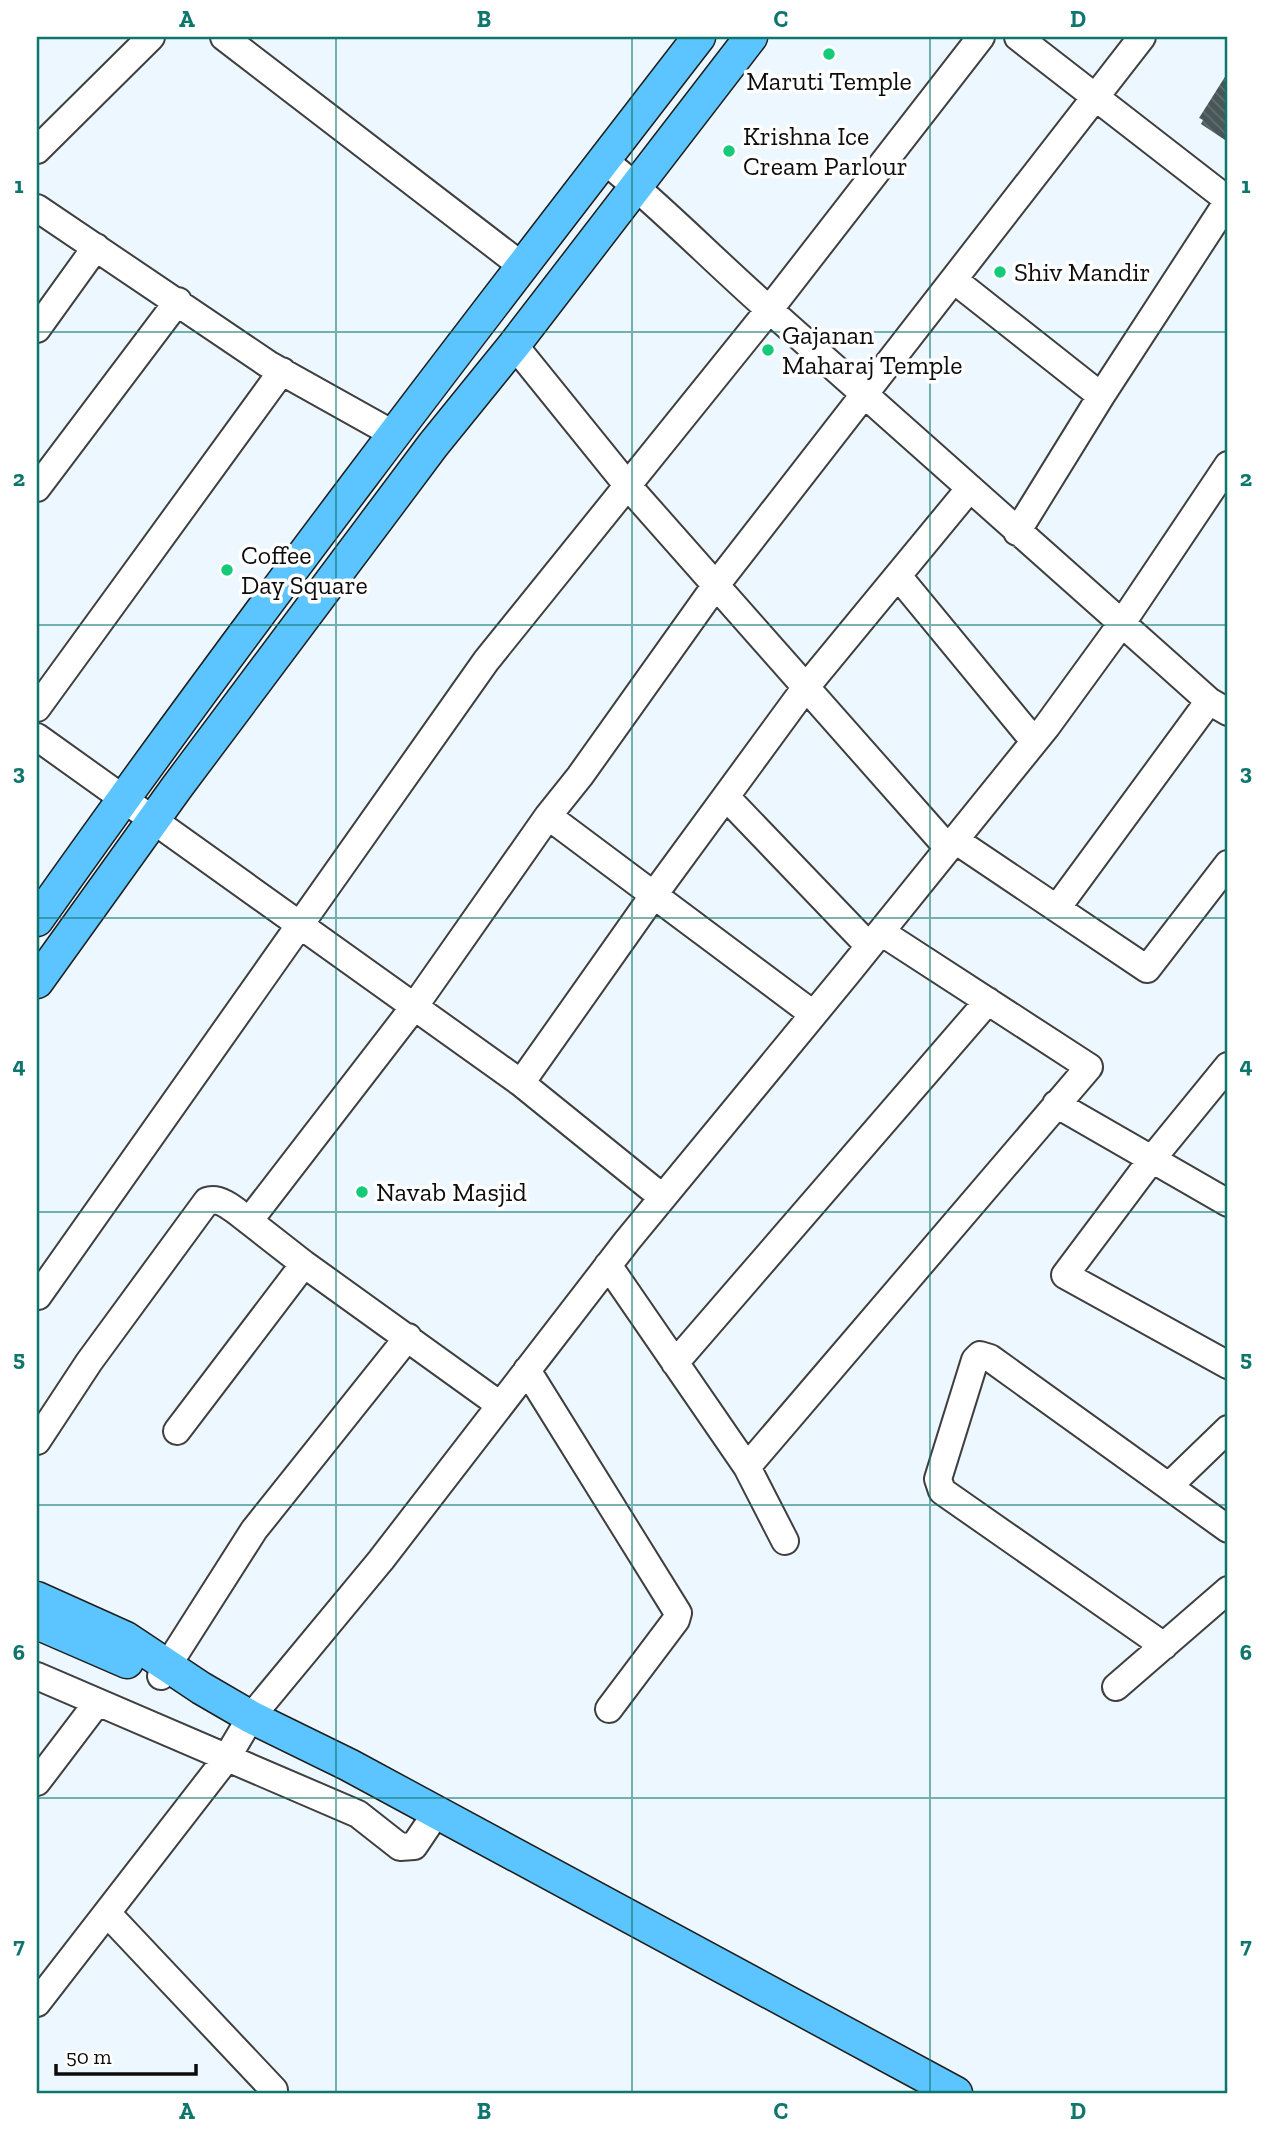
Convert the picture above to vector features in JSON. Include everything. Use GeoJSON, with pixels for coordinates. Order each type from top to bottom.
{"type":"FeatureCollection","features":[{"type":"Feature","properties":{"kind":"main road"},"geometry":{"type":"LineString","coordinates":[[39,910],[522,267],[699,37]]}},
{"type":"Feature","properties":{"kind":"main road"},"geometry":{"type":"LineString","coordinates":[[37,982],[152,820],[433,445],[514,345],[751,37]]}},
{"type":"Feature","properties":{"kind":"main road"},"geometry":{"type":"LineString","coordinates":[[37,1598],[126,1639],[165,1671]]}},
{"type":"Feature","properties":{"kind":"main road"},"geometry":{"type":"LineString","coordinates":[[37,1623],[165,1671],[201,1688],[251,1717],[437,1812],[956,2093]]}},
{"type":"Feature","properties":{"kind":"street"},"geometry":{"type":"LineString","coordinates":[[37,150],[151,37]]}},
{"type":"Feature","properties":{"kind":"street"},"geometry":{"type":"LineString","coordinates":[[224,37],[522,267]]}},
{"type":"Feature","properties":{"kind":"street"},"geometry":{"type":"LineString","coordinates":[[38,1296],[486,661],[769,310],[981,37]]}},
{"type":"Feature","properties":{"kind":"street"},"geometry":{"type":"LineString","coordinates":[[1017,532],[1101,396],[1228,201],[1097,96],[1018,37]]}},
{"type":"Feature","properties":{"kind":"street"},"geometry":{"type":"LineString","coordinates":[[249,1221],[414,1007],[548,816],[580,776],[716,585],[1142,37]]}},
{"type":"Feature","properties":{"kind":"street"},"geometry":{"type":"LineString","coordinates":[[604,160],[1017,532],[1219,707],[1057,908]]}},
{"type":"Feature","properties":{"kind":"street"},"geometry":{"type":"LineString","coordinates":[[37,208],[282,371],[395,435]]}},
{"type":"Feature","properties":{"kind":"street"},"geometry":{"type":"LineString","coordinates":[[37,328],[96,247]]}},
{"type":"Feature","properties":{"kind":"street"},"geometry":{"type":"LineString","coordinates":[[954,280],[1101,396]]}},
{"type":"Feature","properties":{"kind":"street"},"geometry":{"type":"LineString","coordinates":[[37,488],[178,301]]}},
{"type":"Feature","properties":{"kind":"street"},"geometry":{"type":"LineString","coordinates":[[514,345],[628,486],[806,687],[952,844],[1057,908],[1147,970],[1228,863]]}},
{"type":"Feature","properties":{"kind":"street"},"geometry":{"type":"LineString","coordinates":[[37,708],[282,371]]}},
{"type":"Feature","properties":{"kind":"street"},"geometry":{"type":"LineString","coordinates":[[37,2003],[226,1759],[251,1717],[381,1560],[608,1265],[1034,741],[1122,623],[1228,465]]}},
{"type":"Feature","properties":{"kind":"street"},"geometry":{"type":"LineString","coordinates":[[521,1083],[806,687],[970,488]]}},
{"type":"Feature","properties":{"kind":"street"},"geometry":{"type":"LineString","coordinates":[[898,576],[1034,741]]}},
{"type":"Feature","properties":{"kind":"street"},"geometry":{"type":"LineString","coordinates":[[37,737],[521,1083],[662,1198]]}},
{"type":"Feature","properties":{"kind":"street"},"geometry":{"type":"LineString","coordinates":[[727,798],[875,939],[988,1001],[1088,1066],[1076,1116],[747,1467]]}},
{"type":"Feature","properties":{"kind":"street"},"geometry":{"type":"LineString","coordinates":[[548,816],[813,1014]]}},
{"type":"Feature","properties":{"kind":"street"},"geometry":{"type":"LineString","coordinates":[[675,1363],[988,1001]]}},
{"type":"Feature","properties":{"kind":"street"},"geometry":{"type":"LineString","coordinates":[[1228,1066],[1152,1159],[1065,1275],[1228,1365]]}},
{"type":"Feature","properties":{"kind":"street"},"geometry":{"type":"LineString","coordinates":[[1076,1116],[1228,1203]]}},
{"type":"Feature","properties":{"kind":"street"},"geometry":{"type":"LineString","coordinates":[[37,1441],[89,1362],[207,1201],[213,1199],[249,1221],[304,1265],[500,1405]]}},
{"type":"Feature","properties":{"kind":"street"},"geometry":{"type":"LineString","coordinates":[[177,1431],[304,1265]]}},
{"type":"Feature","properties":{"kind":"street"},"geometry":{"type":"LineString","coordinates":[[608,1265],[747,1467],[785,1541]]}},
{"type":"Feature","properties":{"kind":"street"},"geometry":{"type":"LineString","coordinates":[[165,1671],[254,1530],[408,1337]]}},
{"type":"Feature","properties":{"kind":"street"},"geometry":{"type":"LineString","coordinates":[[1164,1646],[942,1491],[939,1479],[975,1360],[980,1355],[990,1358],[1228,1529]]}},
{"type":"Feature","properties":{"kind":"street"},"geometry":{"type":"LineString","coordinates":[[527,1370],[678,1613],[676,1620],[609,1709]]}},
{"type":"Feature","properties":{"kind":"street"},"geometry":{"type":"LineString","coordinates":[[1169,1486],[1228,1429]]}},
{"type":"Feature","properties":{"kind":"street"},"geometry":{"type":"LineString","coordinates":[[1116,1687],[1228,1590]]}},
{"type":"Feature","properties":{"kind":"street"},"geometry":{"type":"LineString","coordinates":[[37,1676],[358,1814],[400,1847],[414,1846],[437,1812]]}},
{"type":"Feature","properties":{"kind":"street"},"geometry":{"type":"LineString","coordinates":[[37,1782],[97,1703]]}},
{"type":"Feature","properties":{"kind":"street"},"geometry":{"type":"LineString","coordinates":[[107,1913],[274,2090]]}},
{"type":"Feature","properties":{"kind":"building"},"geometry":{"type":"Polygon","coordinates":[[[1228,72],[1228,142],[1201,124],[1203,120],[1199,118],[1228,72]]]}},
{"type":"Feature","properties":{"kind":"place","name":"Maruti Temple"},"geometry":{"type":"Point","coordinates":[829,54]}},
{"type":"Feature","properties":{"kind":"place","name":"Krishna Ice Cream Parlour"},"geometry":{"type":"Point","coordinates":[729,151]}},
{"type":"Feature","properties":{"kind":"place","name":"Shiv Mandir"},"geometry":{"type":"Point","coordinates":[1000,272]}},
{"type":"Feature","properties":{"kind":"place","name":"Gajanan Maharaj Temple"},"geometry":{"type":"Point","coordinates":[768,350]}},
{"type":"Feature","properties":{"kind":"place","name":"Coffee Day Square"},"geometry":{"type":"Point","coordinates":[227,570]}},
{"type":"Feature","properties":{"kind":"place","name":"Navab Masjid"},"geometry":{"type":"Point","coordinates":[362,1192]}}]}
